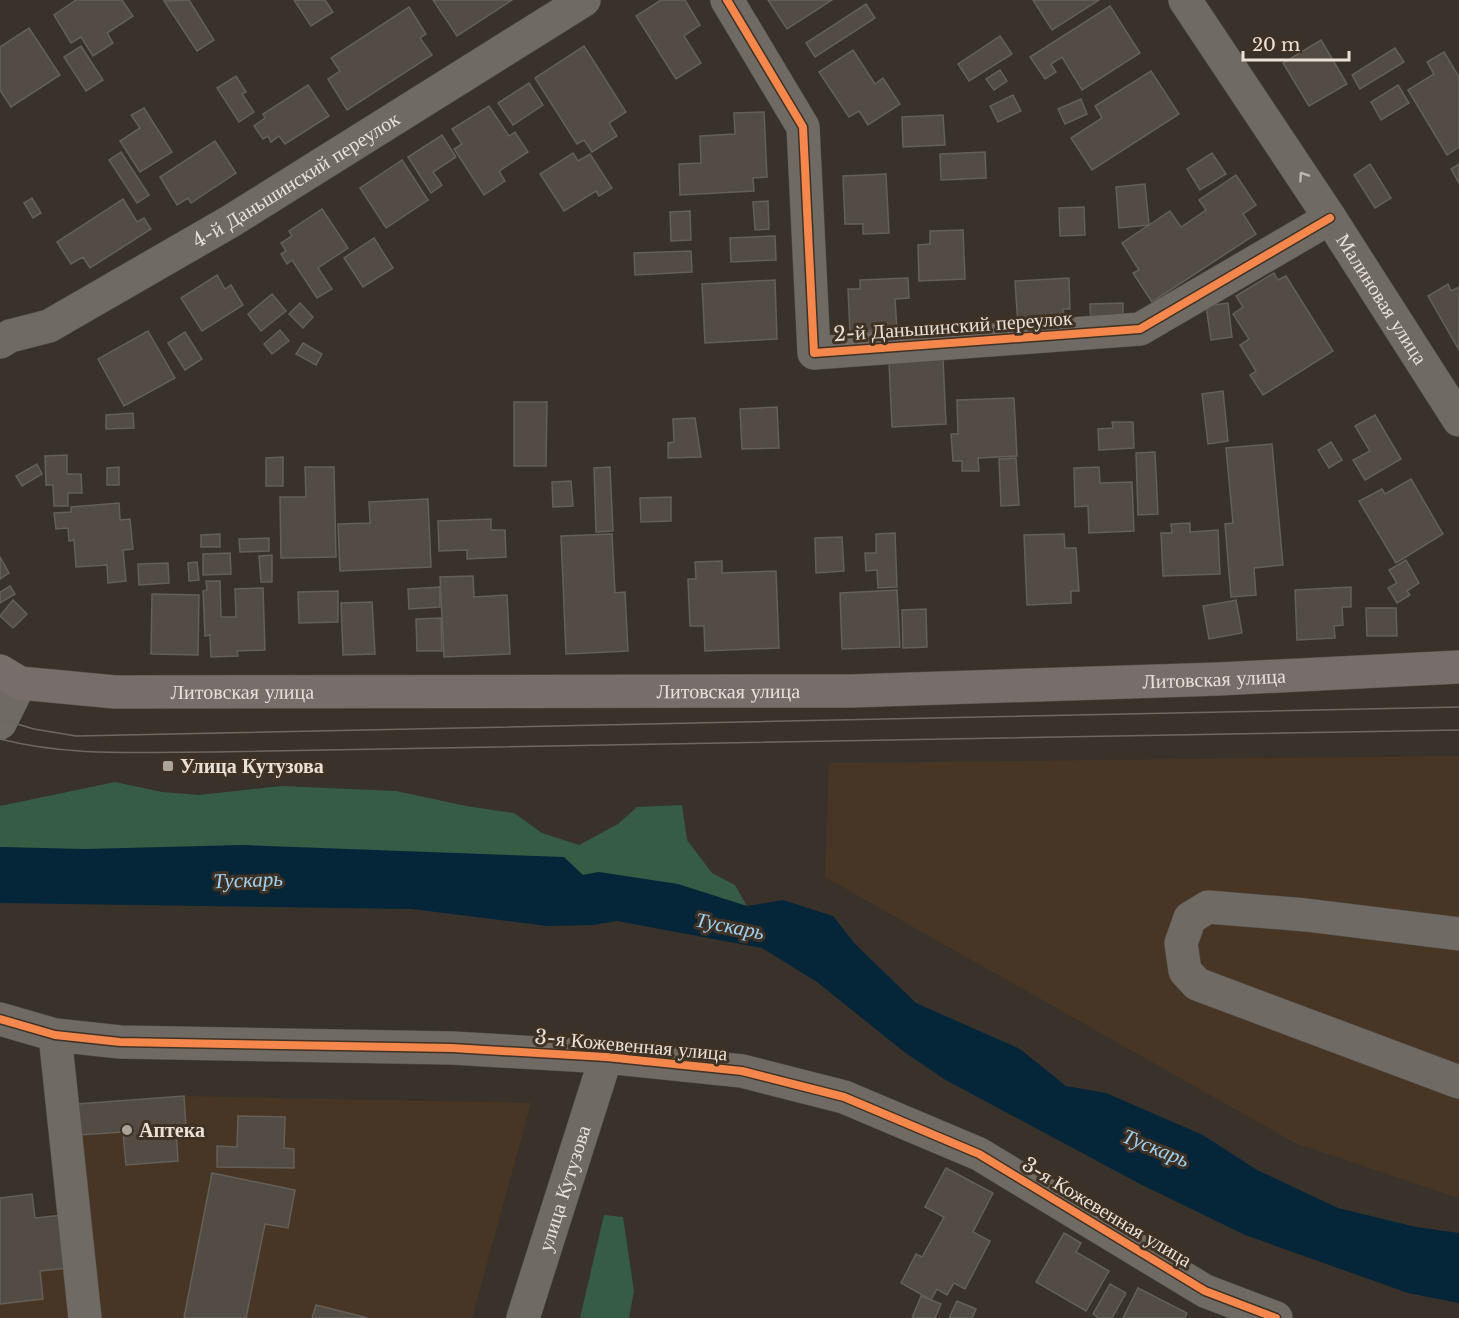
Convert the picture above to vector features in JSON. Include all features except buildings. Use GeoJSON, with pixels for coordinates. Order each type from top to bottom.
{"type":"FeatureCollection","features":[{"type":"Feature","properties":{"kind":"main road","name":"Литовская улица"},"geometry":{"type":"LineString","coordinates":[[10,677],[115,692],[839,691],[1208,679],[1459,667]]}},
{"type":"Feature","properties":{"kind":"street","name":"4-й Даньшинский переулок"},"geometry":{"type":"LineString","coordinates":[[0,342],[10,336],[49,326],[231,221],[584,0]]}},
{"type":"Feature","properties":{"kind":"street","name":"2-й Даньшинский переулок"},"geometry":{"type":"LineString","coordinates":[[727,0],[803,127],[814,352],[1140,329],[1330,218]]}},
{"type":"Feature","properties":{"kind":"street","name":"Малиновая улица"},"geometry":{"type":"LineString","coordinates":[[1185,0],[1330,218],[1459,420]]}},
{"type":"Feature","properties":{"kind":"street"},"geometry":{"type":"LineString","coordinates":[[0,723],[10,677]]}},
{"type":"Feature","properties":{"kind":"street"},"geometry":{"type":"LineString","coordinates":[[1459,934],[1306,915],[1208,907],[1190,918],[1181,943],[1185,971],[1197,984],[1459,1082]]}},
{"type":"Feature","properties":{"kind":"street","name":"3-я Кожевенная улица"},"geometry":{"type":"LineString","coordinates":[[0,1019],[55,1035],[120,1042],[452,1048],[606,1057],[742,1071],[844,1097],[979,1155],[1205,1291],[1276,1318]]}},
{"type":"Feature","properties":{"kind":"street"},"geometry":{"type":"LineString","coordinates":[[55,1035],[85,1318]]}},
{"type":"Feature","properties":{"kind":"street","name":"улица Кутузова"},"geometry":{"type":"LineString","coordinates":[[524,1318],[606,1057]]}},
{"type":"Feature","properties":{"kind":"shaded area"},"geometry":{"type":"Polygon","coordinates":[[[1459,756],[1459,1198],[1295,1143],[825,877],[829,763],[1459,756]]]}},
{"type":"Feature","properties":{"kind":"shaded area"},"geometry":{"type":"Polygon","coordinates":[[[184,1096],[531,1103],[472,1318],[0,1318],[0,1198],[32,1194],[35,1218],[63,1214],[77,1104],[184,1096]]]}},
{"type":"Feature","properties":{"kind":"green space"},"geometry":{"type":"Polygon","coordinates":[[[115,782],[162,792],[199,795],[281,786],[396,791],[466,806],[514,813],[542,833],[579,845],[618,824],[637,807],[682,805],[687,840],[712,873],[735,885],[747,906],[599,872],[583,875],[0,847],[0,806],[115,782]]]}},
{"type":"Feature","properties":{"kind":"green space"},"geometry":{"type":"Polygon","coordinates":[[[604,1215],[623,1217],[634,1291],[629,1318],[580,1318],[604,1215]]]}},
{"type":"Feature","properties":{"kind":"water","name":"Тускарь"},"geometry":{"type":"Polygon","coordinates":[[[242,845],[564,857],[583,875],[599,872],[678,884],[747,906],[783,900],[833,916],[855,944],[916,1003],[1020,1049],[1066,1086],[1106,1093],[1203,1135],[1257,1170],[1338,1208],[1416,1227],[1459,1233],[1459,1303],[1408,1293],[1245,1235],[1140,1184],[944,1079],[903,1051],[817,982],[762,948],[617,921],[593,925],[547,926],[412,909],[0,903],[0,847],[85,849],[242,845]]]}},
{"type":"Feature","properties":{"kind":"tram line"},"geometry":{"type":"LineString","coordinates":[[0,719],[34,729],[76,736],[1459,707]]}},
{"type":"Feature","properties":{"kind":"tram line"},"geometry":{"type":"LineString","coordinates":[[0,739],[52,749],[159,752],[1459,730]]}},
{"type":"Feature","properties":{"kind":"cycle path"},"geometry":{"type":"LineString","coordinates":[[727,0],[803,127],[814,353],[1140,329],[1330,218]]}},
{"type":"Feature","properties":{"kind":"cycle path"},"geometry":{"type":"LineString","coordinates":[[0,1019],[55,1035],[120,1042],[452,1048],[606,1057],[742,1071],[844,1097],[979,1154],[1205,1291],[1276,1318]]}},
{"type":"Feature","properties":{"kind":"place","name":"Улица Кутузова"},"geometry":{"type":"Point","coordinates":[168,766]}},
{"type":"Feature","properties":{"kind":"place","name":"Аптека"},"geometry":{"type":"Point","coordinates":[127,1130]}}]}
